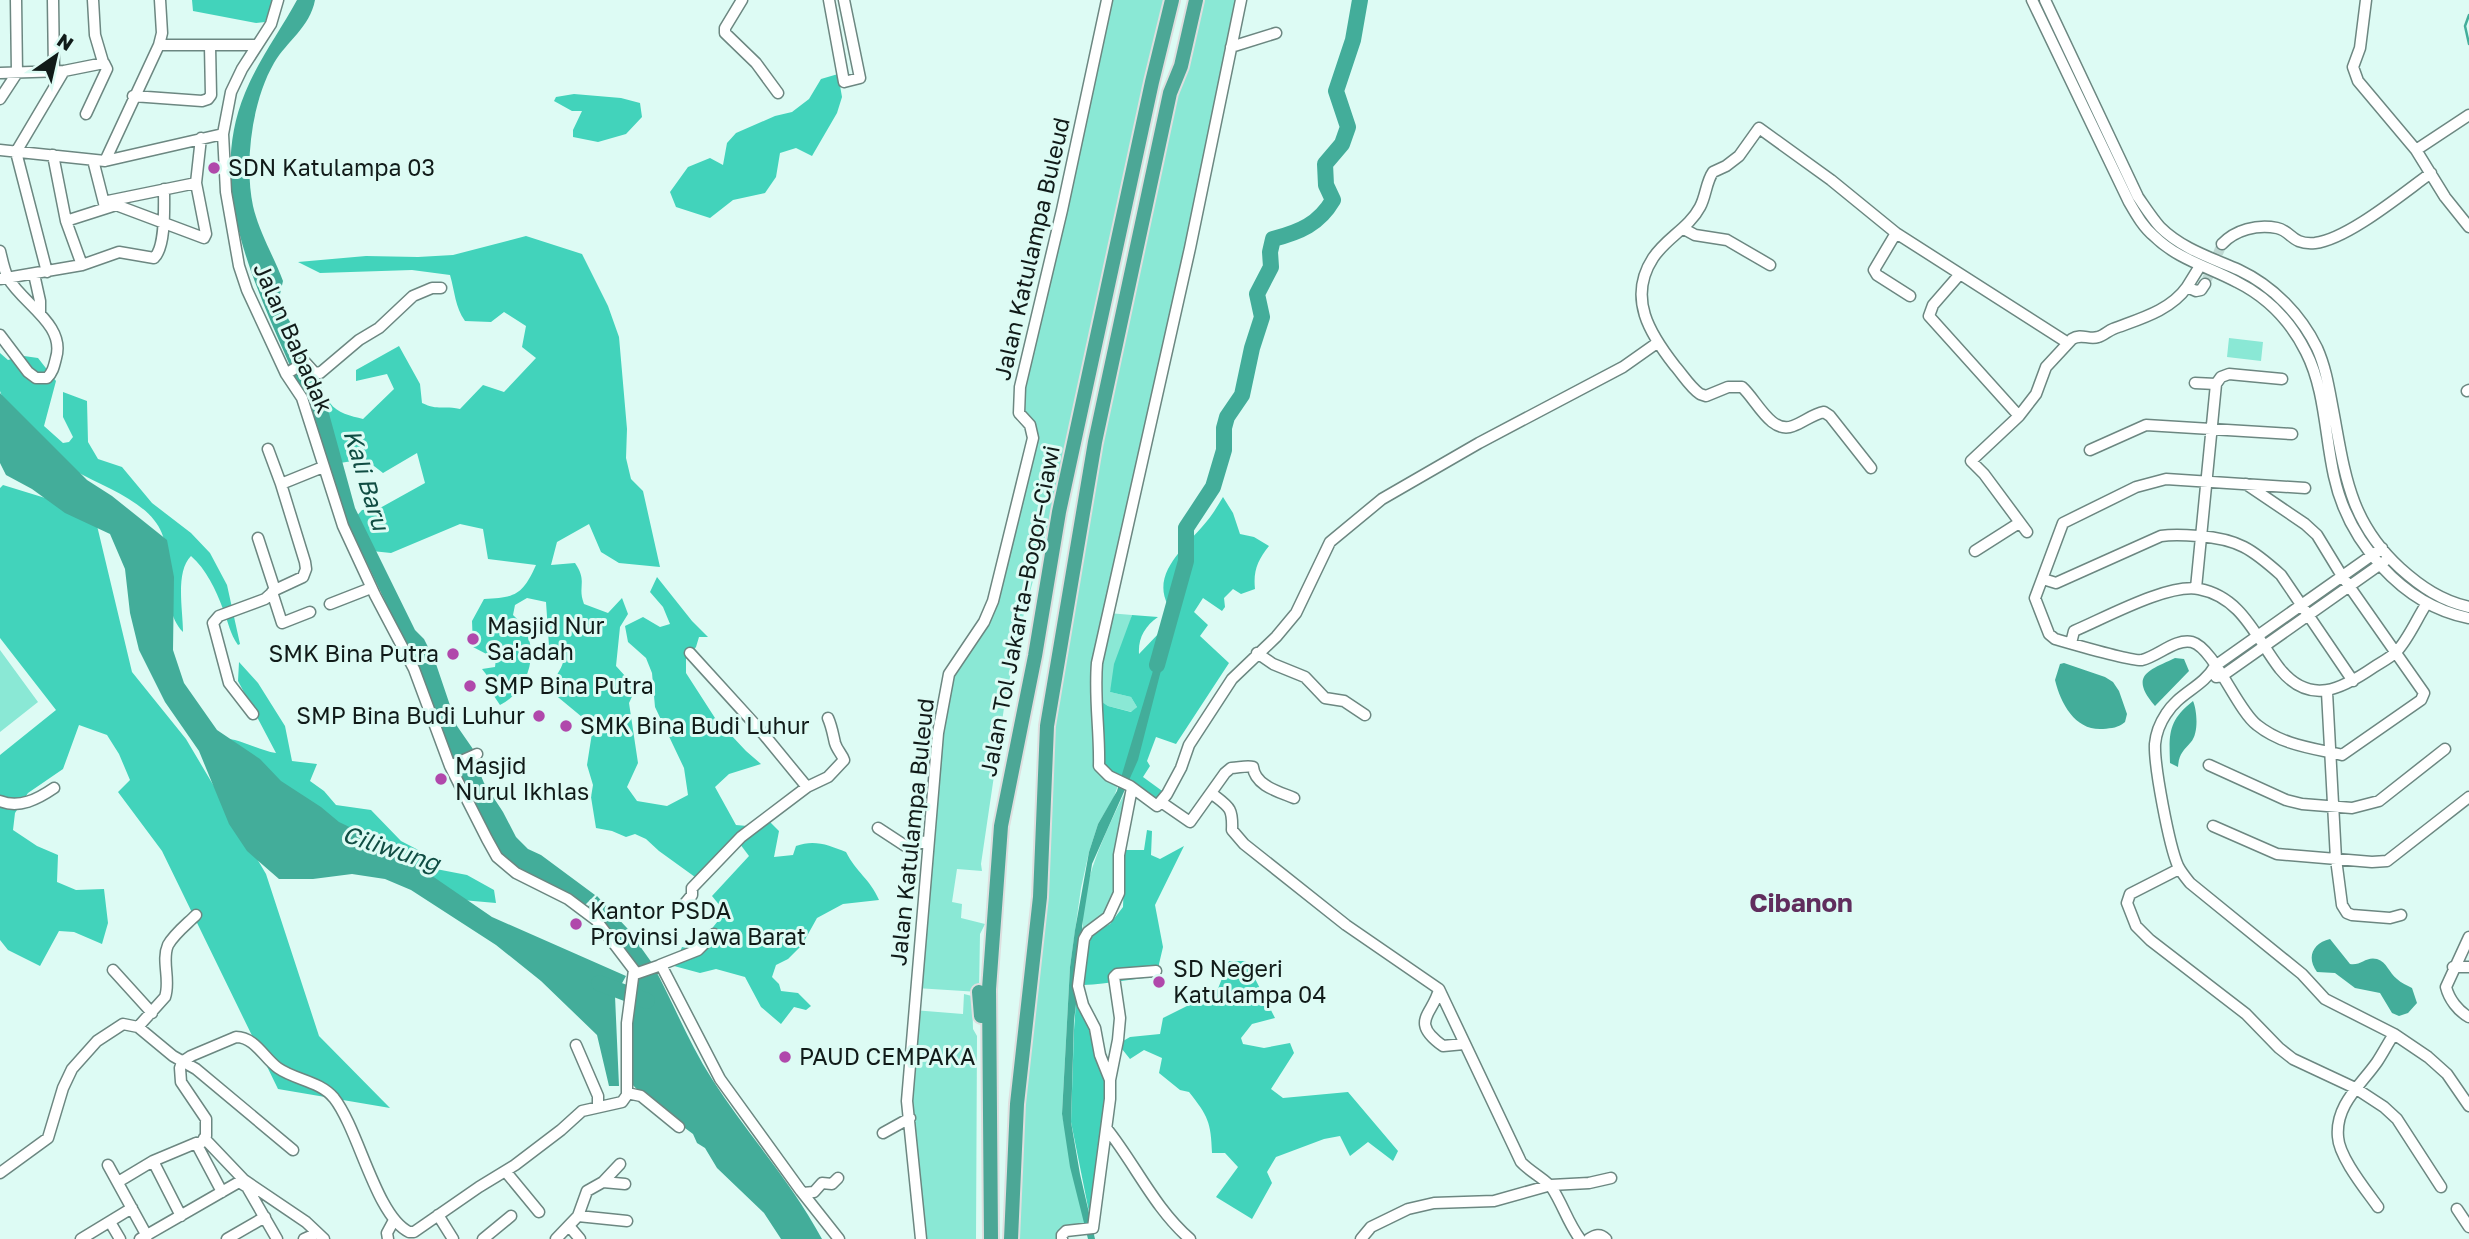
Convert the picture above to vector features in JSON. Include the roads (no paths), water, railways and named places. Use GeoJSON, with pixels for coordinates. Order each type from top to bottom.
{"type":"FeatureCollection","features":[{"type":"Feature","properties":{"kind":"highway","name":"Jalan Tol Jakarta–Bogor–Ciawi"},"geometry":{"type":"LineString","coordinates":[[991,1239],[989,989],[1001,826],[1035,656],[1059,512],[1172,0]]}},
{"type":"Feature","properties":{"kind":"highway","name":"Jalan Tol Jakarta–Bogor–Ciawi"},"geometry":{"type":"LineString","coordinates":[[1011,1239],[1017,1104],[1040,897],[1047,726],[1097,428],[1170,93],[1181,66],[1196,0]]}},
{"type":"Feature","properties":{"kind":"highway"},"geometry":{"type":"LineString","coordinates":[[1059,485],[1079,429]]}},
{"type":"Feature","properties":{"kind":"highway"},"geometry":{"type":"LineString","coordinates":[[979,992],[991,1104]]}},
{"type":"Feature","properties":{"kind":"street"},"geometry":{"type":"LineString","coordinates":[[0,99],[17,73],[16,0]]}},
{"type":"Feature","properties":{"kind":"street"},"geometry":{"type":"LineString","coordinates":[[47,272],[16,152],[59,71],[53,0]]}},
{"type":"Feature","properties":{"kind":"street"},"geometry":{"type":"LineString","coordinates":[[86,114],[107,69],[95,35],[93,0]]}},
{"type":"Feature","properties":{"kind":"street"},"geometry":{"type":"LineString","coordinates":[[105,161],[159,45],[162,33],[160,0]]}},
{"type":"Feature","properties":{"kind":"street","name":"Jalan Babadak"},"geometry":{"type":"LineString","coordinates":[[278,0],[272,20],[230,92],[223,134],[224,182],[239,266],[247,289],[302,398],[343,526],[371,588],[414,669],[469,806],[498,857],[522,878],[568,899],[596,920],[637,975]]}},
{"type":"Feature","properties":{"kind":"street"},"geometry":{"type":"LineString","coordinates":[[742,0],[725,33],[756,63],[778,93]]}},
{"type":"Feature","properties":{"kind":"street"},"geometry":{"type":"LineString","coordinates":[[829,0],[844,82],[860,78],[844,0]]}},
{"type":"Feature","properties":{"kind":"street","name":"Jalan Katulampa Buleud"},"geometry":{"type":"LineString","coordinates":[[921,1239],[907,1101],[934,769],[946,685],[953,666],[984,622],[993,601],[1033,438],[1030,425],[1019,413],[1018,400],[1107,0]]}},
{"type":"Feature","properties":{"kind":"street"},"geometry":{"type":"LineString","coordinates":[[1241,0],[1187,261],[1097,663],[1099,766],[1109,776],[1131,787],[1157,806],[1181,768],[1189,745],[1232,678],[1276,638],[1296,613],[1330,542],[1382,499],[1479,443],[1623,367],[1657,343]]}},
{"type":"Feature","properties":{"kind":"street"},"geometry":{"type":"LineString","coordinates":[[2032,0],[2134,211],[2153,236],[2172,251],[2253,291],[2283,316],[2296,334],[2315,373],[2341,502],[2352,526],[2415,582],[2437,596],[2469,607]]}},
{"type":"Feature","properties":{"kind":"street"},"geometry":{"type":"LineString","coordinates":[[2045,0],[2138,197],[2149,214],[2178,241],[2259,282],[2291,309],[2305,328],[2326,370],[2351,498],[2381,564],[2408,591],[2427,603],[2454,615],[2469,618]]}},
{"type":"Feature","properties":{"kind":"street"},"geometry":{"type":"LineString","coordinates":[[2366,0],[2354,73],[2416,150],[2445,197],[2469,227]]}},
{"type":"Feature","properties":{"kind":"street"},"geometry":{"type":"LineString","coordinates":[[1231,47],[1276,33]]}},
{"type":"Feature","properties":{"kind":"street"},"geometry":{"type":"LineString","coordinates":[[159,45],[257,45]]}},
{"type":"Feature","properties":{"kind":"street"},"geometry":{"type":"LineString","coordinates":[[133,96],[202,101],[208,99],[211,95],[210,46]]}},
{"type":"Feature","properties":{"kind":"street"},"geometry":{"type":"LineString","coordinates":[[0,73],[59,71],[103,62]]}},
{"type":"Feature","properties":{"kind":"street"},"geometry":{"type":"LineString","coordinates":[[2416,150],[2469,115]]}},
{"type":"Feature","properties":{"kind":"street"},"geometry":{"type":"LineString","coordinates":[[1871,468],[1824,412],[1790,428],[1783,428],[1768,418],[1742,387],[1728,387],[1706,397],[1700,394],[1657,343],[1644,318],[1643,286],[1654,256],[1668,240],[1684,229],[1700,207],[1713,172],[1739,156],[1759,128],[1896,233],[2068,343]]}},
{"type":"Feature","properties":{"kind":"street"},"geometry":{"type":"LineString","coordinates":[[0,150],[105,161],[223,134]]}},
{"type":"Feature","properties":{"kind":"street"},"geometry":{"type":"LineString","coordinates":[[104,204],[121,206],[200,238],[206,236],[196,183],[201,138]]}},
{"type":"Feature","properties":{"kind":"street"},"geometry":{"type":"LineString","coordinates":[[53,155],[66,221],[82,265]]}},
{"type":"Feature","properties":{"kind":"street"},"geometry":{"type":"LineString","coordinates":[[93,160],[104,204]]}},
{"type":"Feature","properties":{"kind":"street"},"geometry":{"type":"LineString","coordinates":[[2222,244],[2231,235],[2242,230],[2274,228],[2281,229],[2298,242],[2321,241],[2349,229],[2431,173]]}},
{"type":"Feature","properties":{"kind":"street"},"geometry":{"type":"LineString","coordinates":[[66,221],[104,204],[196,183]]}},
{"type":"Feature","properties":{"kind":"street"},"geometry":{"type":"LineString","coordinates":[[4,278],[82,265],[119,253],[150,258],[157,256],[163,222],[164,189]]}},
{"type":"Feature","properties":{"kind":"street"},"geometry":{"type":"LineString","coordinates":[[1684,229],[1695,235],[1727,240],[1770,265]]}},
{"type":"Feature","properties":{"kind":"street"},"geometry":{"type":"LineString","coordinates":[[1896,233],[1874,270],[1877,275],[1910,296]]}},
{"type":"Feature","properties":{"kind":"street"},"geometry":{"type":"LineString","coordinates":[[0,251],[4,278],[40,313],[59,340],[53,372],[47,377],[36,378],[0,335]]}},
{"type":"Feature","properties":{"kind":"street"},"geometry":{"type":"LineString","coordinates":[[2027,532],[1984,474],[1971,461],[2019,416],[2036,394],[2046,367],[2068,343],[2077,336],[2099,337],[2149,316],[2178,297],[2200,266]]}},
{"type":"Feature","properties":{"kind":"street"},"geometry":{"type":"LineString","coordinates":[[34,274],[40,313]]}},
{"type":"Feature","properties":{"kind":"street"},"geometry":{"type":"LineString","coordinates":[[1961,274],[1933,305],[1929,316],[2019,416]]}},
{"type":"Feature","properties":{"kind":"street"},"geometry":{"type":"LineString","coordinates":[[2187,287],[2196,292],[2205,284]]}},
{"type":"Feature","properties":{"kind":"street","name":"Jalan Babadak"},"geometry":{"type":"LineString","coordinates":[[290,371],[305,362],[314,372],[320,373],[359,340],[379,328],[413,296],[432,288],[441,288]]}},
{"type":"Feature","properties":{"kind":"street"},"geometry":{"type":"LineString","coordinates":[[2196,588],[2216,384],[2221,377],[2229,374],[2282,379]]}},
{"type":"Feature","properties":{"kind":"street"},"geometry":{"type":"LineString","coordinates":[[2195,383],[2216,384]]}},
{"type":"Feature","properties":{"kind":"street"},"geometry":{"type":"LineString","coordinates":[[2091,450],[2146,425],[2292,434]]}},
{"type":"Feature","properties":{"kind":"street"},"geometry":{"type":"LineString","coordinates":[[253,714],[229,683],[213,622],[219,616],[265,599],[274,591],[303,577],[306,569],[268,449]]}},
{"type":"Feature","properties":{"kind":"street"},"geometry":{"type":"LineString","coordinates":[[281,484],[323,467]]}},
{"type":"Feature","properties":{"kind":"street"},"geometry":{"type":"LineString","coordinates":[[2246,484],[2311,530],[2424,693],[2421,700],[2342,755],[2296,746],[2256,725],[2215,666],[2193,642],[2181,643],[2140,661],[2055,639],[2049,634],[2035,598],[2063,523],[2136,487],[2166,479],[2207,482],[2246,484],[2305,488]]}},
{"type":"Feature","properties":{"kind":"street"},"geometry":{"type":"LineString","coordinates":[[1975,551],[2019,523]]}},
{"type":"Feature","properties":{"kind":"street"},"geometry":{"type":"LineString","coordinates":[[2043,579],[2056,583],[2161,536],[2173,534],[2223,538],[2238,543],[2281,575],[2353,681]]}},
{"type":"Feature","properties":{"kind":"street"},"geometry":{"type":"LineString","coordinates":[[258,538],[282,623],[310,612]]}},
{"type":"Feature","properties":{"kind":"street"},"geometry":{"type":"LineString","coordinates":[[2377,551],[2215,666],[2208,678],[2178,699],[2167,712],[2159,726],[2155,744],[2172,852],[2179,869],[2190,883],[2302,974],[2325,999],[2394,1034],[2428,1057],[2447,1074],[2469,1106]]}},
{"type":"Feature","properties":{"kind":"street"},"geometry":{"type":"LineString","coordinates":[[2208,678],[2222,676],[2390,557]]}},
{"type":"Feature","properties":{"kind":"street"},"geometry":{"type":"LineString","coordinates":[[330,604],[371,588]]}},
{"type":"Feature","properties":{"kind":"street"},"geometry":{"type":"LineString","coordinates":[[2071,643],[2074,631],[2154,597],[2178,589],[2196,588],[2213,592],[2242,612],[2281,670],[2291,679],[2308,689],[2327,692],[2353,681],[2396,652],[2427,603]]}},
{"type":"Feature","properties":{"kind":"street"},"geometry":{"type":"LineString","coordinates":[[690,653],[761,731],[807,787]]}},
{"type":"Feature","properties":{"kind":"street"},"geometry":{"type":"LineString","coordinates":[[1257,653],[1273,664],[1305,677],[1325,698],[1353,704],[1365,715]]}},
{"type":"Feature","properties":{"kind":"street"},"geometry":{"type":"LineString","coordinates":[[2327,692],[2336,859],[2342,905],[2347,913],[2390,918],[2401,915]]}},
{"type":"Feature","properties":{"kind":"street"},"geometry":{"type":"LineString","coordinates":[[681,907],[692,895],[692,888],[741,836],[807,787],[828,777],[844,758],[835,743],[835,735],[828,718]]}},
{"type":"Feature","properties":{"kind":"street"},"geometry":{"type":"LineString","coordinates":[[2209,765],[2286,800],[2352,808],[2379,801],[2445,749]]}},
{"type":"Feature","properties":{"kind":"street"},"geometry":{"type":"LineString","coordinates":[[451,765],[477,754]]}},
{"type":"Feature","properties":{"kind":"street"},"geometry":{"type":"LineString","coordinates":[[1161,802],[1190,822],[1228,770],[1249,766],[1253,767],[1254,773],[1266,786],[1294,798]]}},
{"type":"Feature","properties":{"kind":"street"},"geometry":{"type":"LineString","coordinates":[[1110,1080],[1100,1055],[1095,1028],[1083,1005],[1078,986],[1084,939],[1088,932],[1108,917],[1119,893],[1119,855],[1131,787]]}},
{"type":"Feature","properties":{"kind":"street"},"geometry":{"type":"LineString","coordinates":[[0,800],[4,803],[28,803],[54,788]]}},
{"type":"Feature","properties":{"kind":"street"},"geometry":{"type":"LineString","coordinates":[[1211,793],[1227,806],[1233,816],[1232,830],[1244,844],[1346,925],[1439,989],[1521,1163],[1535,1176],[1551,1185],[1570,1226],[1580,1239]]}},
{"type":"Feature","properties":{"kind":"street"},"geometry":{"type":"LineString","coordinates":[[2213,826],[2277,854],[2387,861],[2469,797]]}},
{"type":"Feature","properties":{"kind":"street"},"geometry":{"type":"LineString","coordinates":[[878,828],[908,847],[929,840]]}},
{"type":"Feature","properties":{"kind":"street"},"geometry":{"type":"LineString","coordinates":[[2179,869],[2130,894],[2127,903],[2129,914],[2136,926],[2150,940],[2246,1014],[2286,1054],[2355,1088],[2397,1119],[2441,1187]]}},
{"type":"Feature","properties":{"kind":"street"},"geometry":{"type":"LineString","coordinates":[[138,1027],[152,1013],[167,991],[166,956],[169,945],[196,915]]}},
{"type":"Feature","properties":{"kind":"street"},"geometry":{"type":"LineString","coordinates":[[118,1182],[153,1161],[206,1136],[206,1119],[181,1082],[182,1062],[240,1037],[259,1049],[284,1072],[327,1091],[342,1110],[394,1220],[404,1230],[412,1232],[483,1184],[506,1172],[582,1111],[622,1102],[627,1091],[626,1023],[637,975],[698,950],[713,934]]}},
{"type":"Feature","properties":{"kind":"street"},"geometry":{"type":"LineString","coordinates":[[2469,937],[2446,986],[2448,996],[2463,1014],[2469,1017]]}},
{"type":"Feature","properties":{"kind":"street"},"geometry":{"type":"LineString","coordinates":[[658,966],[720,1079],[839,1239]]}},
{"type":"Feature","properties":{"kind":"street"},"geometry":{"type":"LineString","coordinates":[[2453,967],[2469,967]]}},
{"type":"Feature","properties":{"kind":"street"},"geometry":{"type":"LineString","coordinates":[[113,970],[152,1013]]}},
{"type":"Feature","properties":{"kind":"street"},"geometry":{"type":"LineString","coordinates":[[1062,1239],[1066,1231],[1093,1228],[1120,1018],[1114,977],[1117,974],[1156,971]]}},
{"type":"Feature","properties":{"kind":"street"},"geometry":{"type":"LineString","coordinates":[[1439,989],[1437,998],[1425,1015],[1426,1025],[1433,1037],[1443,1046],[1464,1044]]}},
{"type":"Feature","properties":{"kind":"street"},"geometry":{"type":"LineString","coordinates":[[0,1173],[48,1138],[66,1078],[93,1044],[121,1024],[138,1027],[182,1062],[196,1069],[293,1150]]}},
{"type":"Feature","properties":{"kind":"street"},"geometry":{"type":"LineString","coordinates":[[2378,1207],[2337,1138],[2344,1104],[2377,1062],[2394,1034]]}},
{"type":"Feature","properties":{"kind":"street"},"geometry":{"type":"LineString","coordinates":[[576,1045],[598,1096],[598,1106]]}},
{"type":"Feature","properties":{"kind":"street"},"geometry":{"type":"LineString","coordinates":[[627,1091],[641,1096],[679,1127]]}},
{"type":"Feature","properties":{"kind":"street"},"geometry":{"type":"LineString","coordinates":[[883,1133],[909,1118]]}},
{"type":"Feature","properties":{"kind":"street"},"geometry":{"type":"LineString","coordinates":[[1107,1129],[1123,1149],[1135,1171],[1190,1239]]}},
{"type":"Feature","properties":{"kind":"street"},"geometry":{"type":"LineString","coordinates":[[200,1141],[222,1192]]}},
{"type":"Feature","properties":{"kind":"street"},"geometry":{"type":"LineString","coordinates":[[200,1141],[249,1184],[306,1222],[324,1239]]}},
{"type":"Feature","properties":{"kind":"street"},"geometry":{"type":"LineString","coordinates":[[153,1161],[181,1216]]}},
{"type":"Feature","properties":{"kind":"street"},"geometry":{"type":"LineString","coordinates":[[556,1239],[578,1216],[584,1194],[603,1182],[620,1164]]}},
{"type":"Feature","properties":{"kind":"street"},"geometry":{"type":"LineString","coordinates":[[108,1165],[132,1208],[144,1237],[235,1183],[243,1183],[277,1239]]}},
{"type":"Feature","properties":{"kind":"street"},"geometry":{"type":"LineString","coordinates":[[506,1172],[539,1212]]}},
{"type":"Feature","properties":{"kind":"street"},"geometry":{"type":"LineString","coordinates":[[803,1193],[814,1192],[822,1183],[832,1184],[838,1178]]}},
{"type":"Feature","properties":{"kind":"street"},"geometry":{"type":"LineString","coordinates":[[1361,1239],[1371,1227],[1408,1209],[1434,1203],[1494,1201],[1551,1185],[1589,1183],[1611,1178]]}},
{"type":"Feature","properties":{"kind":"street"},"geometry":{"type":"LineString","coordinates":[[603,1182],[625,1184]]}},
{"type":"Feature","properties":{"kind":"street"},"geometry":{"type":"LineString","coordinates":[[81,1239],[132,1208]]}},
{"type":"Feature","properties":{"kind":"street"},"geometry":{"type":"LineString","coordinates":[[2457,1209],[2469,1227]]}},
{"type":"Feature","properties":{"kind":"street"},"geometry":{"type":"LineString","coordinates":[[438,1215],[453,1239]]}},
{"type":"Feature","properties":{"kind":"street"},"geometry":{"type":"LineString","coordinates":[[483,1239],[511,1216]]}},
{"type":"Feature","properties":{"kind":"street"},"geometry":{"type":"LineString","coordinates":[[578,1216],[627,1221]]}},
{"type":"Feature","properties":{"kind":"street"},"geometry":{"type":"LineString","coordinates":[[228,1239],[265,1217]]}},
{"type":"Feature","properties":{"kind":"street"},"geometry":{"type":"LineString","coordinates":[[388,1239],[387,1233],[394,1220]]}},
{"type":"Feature","properties":{"kind":"street"},"geometry":{"type":"LineString","coordinates":[[110,1222],[120,1239]]}},
{"type":"Feature","properties":{"kind":"street"},"geometry":{"type":"LineString","coordinates":[[569,1226],[580,1239]]}},
{"type":"Feature","properties":{"kind":"street"},"geometry":{"type":"LineString","coordinates":[[1589,1239],[1602,1235],[1606,1239]]}},
{"type":"Feature","properties":{"kind":"water"},"geometry":{"type":"Polygon","coordinates":[[[297,0],[315,0],[308,18],[279,55],[266,78],[255,114],[249,171],[253,206],[283,281],[280,294],[282,308],[293,327],[293,339],[302,362],[291,368],[250,268],[240,234],[233,199],[231,164],[234,128],[245,93],[297,0]]]}},
{"type":"Feature","properties":{"kind":"water"},"geometry":{"type":"Polygon","coordinates":[[[304,366],[322,388],[355,508],[415,630],[424,639],[433,657],[414,662],[344,515],[311,416],[293,373],[304,366]]]}},
{"type":"Feature","properties":{"kind":"water"},"geometry":{"type":"Polygon","coordinates":[[[0,393],[87,480],[112,496],[167,540],[174,577],[173,650],[184,683],[217,730],[260,759],[281,781],[339,822],[387,845],[492,917],[626,976],[615,996],[619,1086],[609,1086],[597,1035],[541,981],[496,945],[411,890],[385,879],[352,874],[313,879],[279,879],[247,851],[229,824],[199,751],[165,702],[139,650],[130,613],[125,569],[110,534],[65,513],[32,489],[6,475],[0,463],[0,393]]]}},
{"type":"Feature","properties":{"kind":"water"},"geometry":{"type":"Polygon","coordinates":[[[1161,644],[1167,647],[1138,760],[1092,864],[1082,926],[1084,937],[1074,1021],[1071,1122],[1095,1239],[1088,1239],[1070,1167],[1062,1114],[1070,967],[1089,852],[1098,824],[1117,791],[1161,644]]]}},
{"type":"Feature","properties":{"kind":"water"},"geometry":{"type":"Polygon","coordinates":[[[2175,658],[2184,659],[2189,671],[2155,706],[2147,696],[2143,680],[2151,670],[2175,658]]]}},
{"type":"Feature","properties":{"kind":"water"},"geometry":{"type":"Polygon","coordinates":[[[435,661],[457,726],[475,752],[453,763],[416,665],[435,661]]]}},
{"type":"Feature","properties":{"kind":"water"},"geometry":{"type":"Polygon","coordinates":[[[2064,663],[2113,682],[2127,714],[2125,722],[2117,727],[2093,728],[2085,726],[2071,715],[2055,680],[2060,664],[2064,663]]]}},
{"type":"Feature","properties":{"kind":"water"},"geometry":{"type":"Polygon","coordinates":[[[2193,701],[2196,716],[2194,738],[2180,756],[2178,767],[2170,763],[2172,728],[2174,721],[2193,701]]]}},
{"type":"Feature","properties":{"kind":"water"},"geometry":{"type":"Polygon","coordinates":[[[474,759],[484,783],[516,837],[528,849],[541,855],[595,895],[585,905],[514,865],[491,844],[466,795],[466,785],[455,768],[474,759]]]}},
{"type":"Feature","properties":{"kind":"water"},"geometry":{"type":"Polygon","coordinates":[[[597,896],[627,928],[652,963],[636,970],[587,908],[597,896]]]}},
{"type":"Feature","properties":{"kind":"water"},"geometry":{"type":"Polygon","coordinates":[[[2330,939],[2350,964],[2370,959],[2380,960],[2392,974],[2412,988],[2417,1003],[2408,1013],[2399,1016],[2392,1013],[2380,993],[2355,988],[2335,973],[2317,972],[2312,961],[2313,951],[2319,944],[2330,939]]]}},
{"type":"Feature","properties":{"kind":"water"},"geometry":{"type":"Polygon","coordinates":[[[655,969],[712,1079],[797,1197],[822,1239],[781,1239],[764,1213],[717,1168],[693,1134],[646,1099],[630,1082],[631,999],[635,977],[655,969]]]}},
{"type":"Feature","properties":{"kind":"waterway"},"geometry":{"type":"LineString","coordinates":[[1157,665],[1186,561],[1186,528],[1213,487],[1224,450],[1227,417],[1242,395],[1262,317],[1257,294],[1271,267],[1273,239],[1308,226],[1322,215],[1333,200],[1326,185],[1325,164],[1342,144],[1348,127],[1336,91],[1353,40],[1360,0]]}},
{"type":"Feature","properties":{"kind":"waterway"},"geometry":{"type":"LineString","coordinates":[[2469,15],[2465,26],[2469,44]]}},
{"type":"Feature","properties":{"kind":"waterway","name":"Ciliwung"},"geometry":{"type":"LineString","coordinates":[[599,983],[647,1001]]}},
{"type":"Feature","properties":{"kind":"tunnel"},"geometry":{"type":"LineString","coordinates":[[2205,284],[2222,244]]}},
{"type":"Feature","properties":{"kind":"place","name":"SDN Katulampa 03"},"geometry":{"type":"Point","coordinates":[214,168]}},
{"type":"Feature","properties":{"kind":"place","name":"Masjid Nur Sa'adah"},"geometry":{"type":"Point","coordinates":[473,639]}},
{"type":"Feature","properties":{"kind":"place","name":"SMK Bina Putra"},"geometry":{"type":"Point","coordinates":[453,654]}},
{"type":"Feature","properties":{"kind":"place","name":"SMP Bina Putra"},"geometry":{"type":"Point","coordinates":[470,686]}},
{"type":"Feature","properties":{"kind":"place","name":"SMP Bina Budi Luhur"},"geometry":{"type":"Point","coordinates":[539,716]}},
{"type":"Feature","properties":{"kind":"place","name":"SMK Bina Budi Luhur"},"geometry":{"type":"Point","coordinates":[566,726]}},
{"type":"Feature","properties":{"kind":"place","name":"Masjid Nurul Ikhlas"},"geometry":{"type":"Point","coordinates":[441,779]}},
{"type":"Feature","properties":{"kind":"place","name":"Kantor PSDA Provinsi Jawa Barat"},"geometry":{"type":"Point","coordinates":[576,924]}},
{"type":"Feature","properties":{"kind":"place","name":"SD Negeri Katulampa 04"},"geometry":{"type":"Point","coordinates":[1159,982]}},
{"type":"Feature","properties":{"kind":"place","name":"PAUD CEMPAKA"},"geometry":{"type":"Point","coordinates":[785,1057]}},
{"type":"Feature","properties":{"kind":"district","name":"Cibanon"},"geometry":{"type":"Point","coordinates":[1801,903]}},
{"type":"Feature","properties":{"kind":"water label","name":"Kali Baru"},"geometry":{"type":"Point","coordinates":[366,480]}}]}
